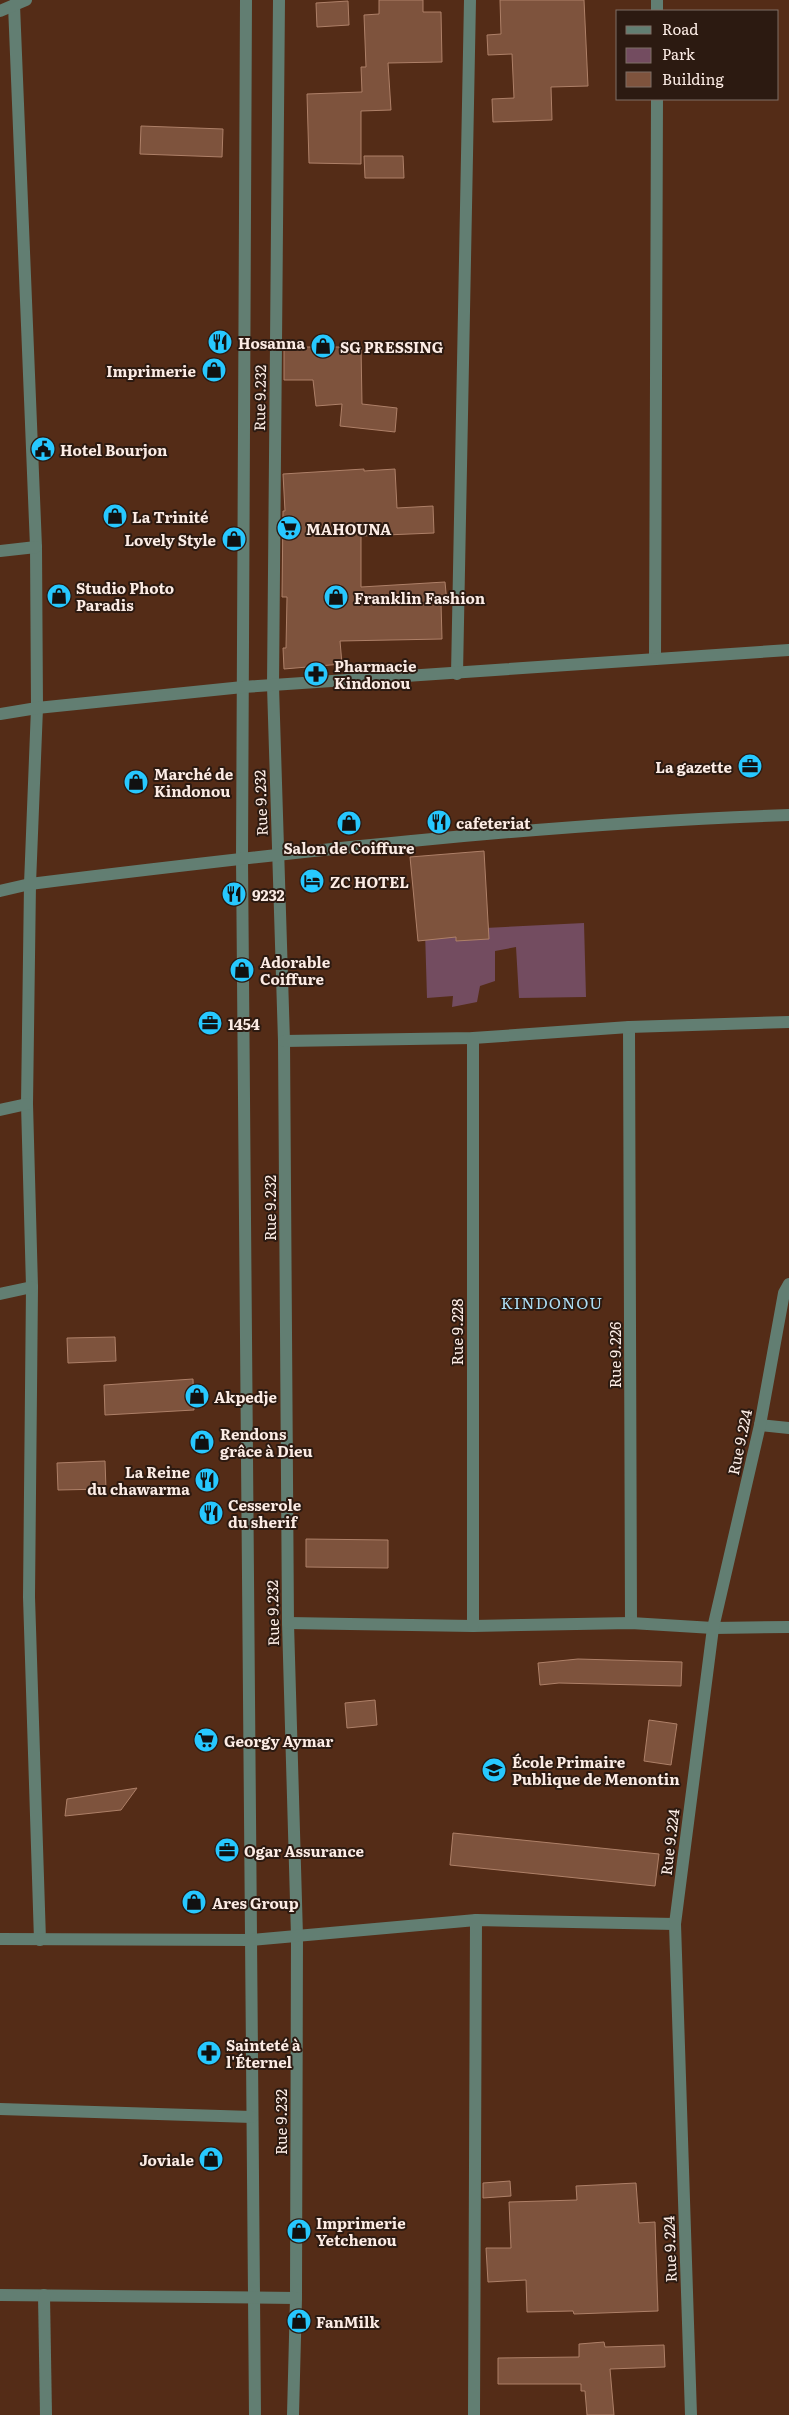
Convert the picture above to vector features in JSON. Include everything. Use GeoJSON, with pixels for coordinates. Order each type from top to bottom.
{"type":"FeatureCollection","features":[{"type":"Feature","properties":{"kind":"street"},"geometry":{"type":"LineString","coordinates":[[0,11],[26,0]]}},
{"type":"Feature","properties":{"kind":"street","name":"Rue 9.232"},"geometry":{"type":"LineString","coordinates":[[246,0],[242,858],[255,2415]]}},
{"type":"Feature","properties":{"kind":"street","name":"Rue 9.232"},"geometry":{"type":"LineString","coordinates":[[279,0],[273,686],[284,1041],[288,1623],[297,1936],[296,2298],[293,2415]]}},
{"type":"Feature","properties":{"kind":"street"},"geometry":{"type":"LineString","coordinates":[[457,674],[470,0]]}},
{"type":"Feature","properties":{"kind":"street"},"geometry":{"type":"LineString","coordinates":[[14,5],[36,547],[36,708],[30,884],[27,1104],[32,1288],[30,1597],[40,1940]]}},
{"type":"Feature","properties":{"kind":"street"},"geometry":{"type":"LineString","coordinates":[[655,659],[657,100]]}},
{"type":"Feature","properties":{"kind":"street"},"geometry":{"type":"LineString","coordinates":[[0,551],[36,547]]}},
{"type":"Feature","properties":{"kind":"street"},"geometry":{"type":"LineString","coordinates":[[0,714],[36,708],[243,687],[789,650]]}},
{"type":"Feature","properties":{"kind":"street"},"geometry":{"type":"LineString","coordinates":[[0,891],[30,884],[278,854],[570,827],[789,815]]}},
{"type":"Feature","properties":{"kind":"street"},"geometry":{"type":"LineString","coordinates":[[284,1041],[473,1038],[629,1026],[789,1022]]}},
{"type":"Feature","properties":{"kind":"street","name":"Rue 9.226"},"geometry":{"type":"LineString","coordinates":[[629,1026],[631,1623]]}},
{"type":"Feature","properties":{"kind":"street","name":"Rue 9.228"},"geometry":{"type":"LineString","coordinates":[[472,1626],[473,1038]]}},
{"type":"Feature","properties":{"kind":"street"},"geometry":{"type":"LineString","coordinates":[[0,1110],[27,1104]]}},
{"type":"Feature","properties":{"kind":"street","name":"Rue 9.224"},"geometry":{"type":"LineString","coordinates":[[691,2415],[675,1924],[713,1628],[760,1425],[784,1293],[789,1284]]}},
{"type":"Feature","properties":{"kind":"street"},"geometry":{"type":"LineString","coordinates":[[0,1294],[32,1288]]}},
{"type":"Feature","properties":{"kind":"street"},"geometry":{"type":"LineString","coordinates":[[760,1425],[789,1428]]}},
{"type":"Feature","properties":{"kind":"street"},"geometry":{"type":"LineString","coordinates":[[288,1623],[472,1626],[631,1623],[713,1628],[789,1628]]}},
{"type":"Feature","properties":{"kind":"street"},"geometry":{"type":"LineString","coordinates":[[0,1939],[252,1940],[476,1920],[675,1924]]}},
{"type":"Feature","properties":{"kind":"street"},"geometry":{"type":"LineString","coordinates":[[474,2415],[476,1920]]}},
{"type":"Feature","properties":{"kind":"street"},"geometry":{"type":"LineString","coordinates":[[0,2109],[252,2117]]}},
{"type":"Feature","properties":{"kind":"street"},"geometry":{"type":"LineString","coordinates":[[0,2295],[296,2298]]}},
{"type":"Feature","properties":{"kind":"street"},"geometry":{"type":"LineString","coordinates":[[44,2296],[46,2415]]}},
{"type":"Feature","properties":{"kind":"green space"},"geometry":{"type":"Polygon","coordinates":[[[584,923],[586,997],[519,998],[516,947],[495,951],[495,981],[480,986],[477,1002],[452,1007],[453,996],[427,998],[425,931],[584,923]]]}},
{"type":"Feature","properties":{"kind":"building"},"geometry":{"type":"Polygon","coordinates":[[[379,0],[423,0],[423,12],[441,12],[442,62],[388,63],[391,110],[361,111],[361,164],[309,163],[307,94],[362,92],[361,67],[366,67],[364,15],[379,14],[379,0]]]}},
{"type":"Feature","properties":{"kind":"building"},"geometry":{"type":"Polygon","coordinates":[[[500,0],[584,0],[588,86],[551,87],[552,120],[493,122],[492,99],[514,98],[512,54],[488,55],[487,35],[501,34],[500,0]]]}},
{"type":"Feature","properties":{"kind":"building"},"geometry":{"type":"Polygon","coordinates":[[[348,1],[349,25],[317,27],[316,3],[348,1]]]}},
{"type":"Feature","properties":{"kind":"building"},"geometry":{"type":"Polygon","coordinates":[[[141,126],[223,129],[222,157],[140,154],[141,126]]]}},
{"type":"Feature","properties":{"kind":"building"},"geometry":{"type":"Polygon","coordinates":[[[364,156],[403,156],[404,178],[365,178],[364,156]]]}},
{"type":"Feature","properties":{"kind":"building"},"geometry":{"type":"Polygon","coordinates":[[[284,347],[361,347],[362,404],[397,408],[395,432],[340,426],[342,404],[316,406],[313,380],[284,380],[284,347]]]}},
{"type":"Feature","properties":{"kind":"building"},"geometry":{"type":"Polygon","coordinates":[[[364,469],[364,471],[395,469],[397,508],[433,506],[434,533],[361,536],[361,587],[445,582],[447,603],[441,603],[442,639],[340,641],[342,664],[284,669],[283,648],[286,648],[287,597],[282,597],[283,511],[285,511],[283,474],[364,469]]]}},
{"type":"Feature","properties":{"kind":"building"},"geometry":{"type":"Polygon","coordinates":[[[484,851],[489,939],[456,941],[456,937],[418,941],[410,857],[484,851]]]}},
{"type":"Feature","properties":{"kind":"building"},"geometry":{"type":"Polygon","coordinates":[[[115,1337],[116,1361],[68,1363],[67,1338],[115,1337]]]}},
{"type":"Feature","properties":{"kind":"building"},"geometry":{"type":"Polygon","coordinates":[[[193,1379],[194,1410],[105,1415],[104,1385],[193,1379]]]}},
{"type":"Feature","properties":{"kind":"building"},"geometry":{"type":"Polygon","coordinates":[[[105,1461],[106,1489],[58,1490],[57,1463],[105,1461]]]}},
{"type":"Feature","properties":{"kind":"building"},"geometry":{"type":"Polygon","coordinates":[[[306,1539],[388,1540],[388,1568],[306,1567],[306,1539]]]}},
{"type":"Feature","properties":{"kind":"building"},"geometry":{"type":"Polygon","coordinates":[[[578,1659],[682,1662],[681,1686],[559,1683],[540,1685],[538,1663],[578,1659]]]}},
{"type":"Feature","properties":{"kind":"building"},"geometry":{"type":"Polygon","coordinates":[[[375,1700],[377,1725],[347,1728],[345,1703],[375,1700]]]}},
{"type":"Feature","properties":{"kind":"building"},"geometry":{"type":"Polygon","coordinates":[[[649,1720],[677,1724],[671,1765],[644,1761],[649,1720]]]}},
{"type":"Feature","properties":{"kind":"building"},"geometry":{"type":"Polygon","coordinates":[[[137,1788],[121,1810],[65,1816],[67,1799],[137,1788]]]}},
{"type":"Feature","properties":{"kind":"building"},"geometry":{"type":"Polygon","coordinates":[[[453,1833],[659,1854],[655,1886],[450,1865],[453,1833]]]}},
{"type":"Feature","properties":{"kind":"building"},"geometry":{"type":"Polygon","coordinates":[[[510,2181],[511,2196],[483,2198],[483,2183],[510,2181]]]}},
{"type":"Feature","properties":{"kind":"building"},"geometry":{"type":"Polygon","coordinates":[[[636,2183],[639,2223],[655,2222],[658,2311],[574,2314],[573,2311],[527,2312],[526,2280],[488,2282],[486,2248],[511,2248],[509,2202],[577,2200],[576,2186],[636,2183]]]}},
{"type":"Feature","properties":{"kind":"building"},"geometry":{"type":"Polygon","coordinates":[[[604,2342],[605,2347],[664,2345],[665,2367],[610,2369],[614,2415],[587,2415],[585,2391],[581,2391],[581,2384],[498,2384],[498,2358],[579,2357],[579,2344],[604,2342]]]}},
{"type":"Feature","properties":{"kind":"place","name":"Hosanna"},"geometry":{"type":"Point","coordinates":[220,342]}},
{"type":"Feature","properties":{"kind":"place","name":"SG PRESSING"},"geometry":{"type":"Point","coordinates":[323,346]}},
{"type":"Feature","properties":{"kind":"place","name":"Imprimerie"},"geometry":{"type":"Point","coordinates":[214,370]}},
{"type":"Feature","properties":{"kind":"place","name":"Hotel Bourjon"},"geometry":{"type":"Point","coordinates":[43,449]}},
{"type":"Feature","properties":{"kind":"place","name":"La Trinité"},"geometry":{"type":"Point","coordinates":[115,516]}},
{"type":"Feature","properties":{"kind":"place","name":"MAHOUNA"},"geometry":{"type":"Point","coordinates":[289,528]}},
{"type":"Feature","properties":{"kind":"place","name":"Lovely Style"},"geometry":{"type":"Point","coordinates":[234,539]}},
{"type":"Feature","properties":{"kind":"place","name":"Studio Photo Paradis"},"geometry":{"type":"Point","coordinates":[59,596]}},
{"type":"Feature","properties":{"kind":"place","name":"Franklin Fashion"},"geometry":{"type":"Point","coordinates":[336,597]}},
{"type":"Feature","properties":{"kind":"place","name":"Pharmacie Kindonou"},"geometry":{"type":"Point","coordinates":[316,674]}},
{"type":"Feature","properties":{"kind":"place","name":"La gazette"},"geometry":{"type":"Point","coordinates":[750,766]}},
{"type":"Feature","properties":{"kind":"place","name":"Marché de Kindonou"},"geometry":{"type":"Point","coordinates":[136,782]}},
{"type":"Feature","properties":{"kind":"place","name":"cafeteriat"},"geometry":{"type":"Point","coordinates":[439,822]}},
{"type":"Feature","properties":{"kind":"place","name":"Salon de Coiffure"},"geometry":{"type":"Point","coordinates":[349,823]}},
{"type":"Feature","properties":{"kind":"place","name":"ZC HOTEL"},"geometry":{"type":"Point","coordinates":[312,881]}},
{"type":"Feature","properties":{"kind":"place","name":"9232"},"geometry":{"type":"Point","coordinates":[234,894]}},
{"type":"Feature","properties":{"kind":"place","name":"Adorable Coiffure"},"geometry":{"type":"Point","coordinates":[242,970]}},
{"type":"Feature","properties":{"kind":"place","name":"1454"},"geometry":{"type":"Point","coordinates":[210,1023]}},
{"type":"Feature","properties":{"kind":"place","name":"Akpedje"},"geometry":{"type":"Point","coordinates":[197,1396]}},
{"type":"Feature","properties":{"kind":"place","name":"Rendons grâce à Dieu"},"geometry":{"type":"Point","coordinates":[202,1442]}},
{"type":"Feature","properties":{"kind":"place","name":"La Reine du chawarma"},"geometry":{"type":"Point","coordinates":[207,1480]}},
{"type":"Feature","properties":{"kind":"place","name":"Cesserole du sherif"},"geometry":{"type":"Point","coordinates":[211,1513]}},
{"type":"Feature","properties":{"kind":"place","name":"Georgy Aymar"},"geometry":{"type":"Point","coordinates":[206,1740]}},
{"type":"Feature","properties":{"kind":"place","name":"École Primaire Publique de Menontin"},"geometry":{"type":"Point","coordinates":[494,1770]}},
{"type":"Feature","properties":{"kind":"place","name":"Ogar Assurance"},"geometry":{"type":"Point","coordinates":[227,1850]}},
{"type":"Feature","properties":{"kind":"place","name":"Ares Group"},"geometry":{"type":"Point","coordinates":[194,1902]}},
{"type":"Feature","properties":{"kind":"place","name":"Sainteté à l'Éternel"},"geometry":{"type":"Point","coordinates":[209,2053]}},
{"type":"Feature","properties":{"kind":"place","name":"Joviale"},"geometry":{"type":"Point","coordinates":[211,2159]}},
{"type":"Feature","properties":{"kind":"place","name":"Imprimerie Yetchenou"},"geometry":{"type":"Point","coordinates":[299,2231]}},
{"type":"Feature","properties":{"kind":"place","name":"FanMilk"},"geometry":{"type":"Point","coordinates":[299,2321]}},
{"type":"Feature","properties":{"kind":"district","name":"KINDONOU"},"geometry":{"type":"Point","coordinates":[552,1302]}}]}
